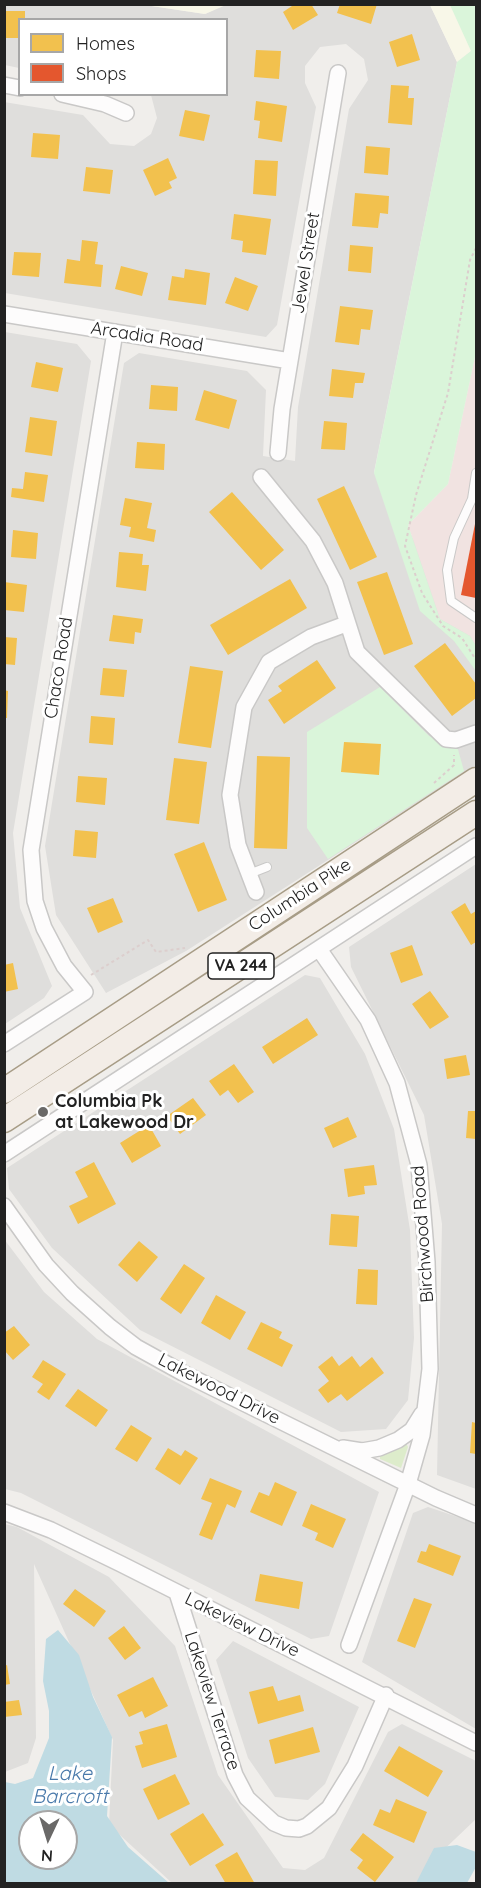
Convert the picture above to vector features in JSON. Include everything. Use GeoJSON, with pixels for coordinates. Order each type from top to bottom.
{"type":"FeatureCollection","features":[{"type":"Feature","properties":{"kind":"main road","name":"Columbia Pike"},"geometry":{"type":"LineString","coordinates":[[4,1091],[477,780]]}},
{"type":"Feature","properties":{"kind":"main road","name":"Columbia Pike"},"geometry":{"type":"LineString","coordinates":[[4,1120],[477,813]]}},
{"type":"Feature","properties":{"kind":"street","name":"Jewel Street"},"geometry":{"type":"LineString","coordinates":[[278,453],[290,361],[338,74]]}},
{"type":"Feature","properties":{"kind":"street"},"geometry":{"type":"LineString","coordinates":[[71,96],[105,104],[126,113]]}},
{"type":"Feature","properties":{"kind":"street","name":"Arcadia Road"},"geometry":{"type":"LineString","coordinates":[[4,314],[290,361]]}},
{"type":"Feature","properties":{"kind":"street","name":"Chaco Road"},"geometry":{"type":"LineString","coordinates":[[81,987],[56,952],[44,928],[35,901],[31,850],[115,332]]}},
{"type":"Feature","properties":{"kind":"street"},"geometry":{"type":"LineString","coordinates":[[261,477],[313,541],[335,583],[346,624],[357,652],[446,739],[456,740],[477,733]]}},
{"type":"Feature","properties":{"kind":"street"},"geometry":{"type":"LineString","coordinates":[[256,892],[238,845],[230,795],[244,707],[269,662],[310,637],[346,624]]}},
{"type":"Feature","properties":{"kind":"street"},"geometry":{"type":"LineString","coordinates":[[4,1154],[477,846]]}},
{"type":"Feature","properties":{"kind":"street","name":"Birchwood Road"},"geometry":{"type":"LineString","coordinates":[[319,949],[368,1020],[384,1051],[411,1127],[423,1192],[430,1369],[428,1400],[422,1435],[408,1484],[348,1645]]}},
{"type":"Feature","properties":{"kind":"street"},"geometry":{"type":"LineString","coordinates":[[4,1044],[81,987]]}},
{"type":"Feature","properties":{"kind":"street","name":"Lakewood Drive"},"geometry":{"type":"LineString","coordinates":[[4,1206],[46,1264],[72,1293],[110,1328],[136,1347],[324,1443],[477,1515]]}},
{"type":"Feature","properties":{"kind":"street","name":"Birchwood Road"},"geometry":{"type":"LineString","coordinates":[[324,1443],[362,1450],[388,1444],[412,1430],[428,1400]]}},
{"type":"Feature","properties":{"kind":"street","name":"Lakeview Drive"},"geometry":{"type":"LineString","coordinates":[[4,1512],[51,1530],[387,1695],[477,1743]]}},
{"type":"Feature","properties":{"kind":"street","name":"Lakeview Terrace"},"geometry":{"type":"LineString","coordinates":[[177,1593],[235,1774],[247,1798],[274,1823],[286,1828],[299,1829],[307,1826],[329,1808],[355,1766],[387,1695]]}},
{"type":"Feature","properties":{"kind":"lane"},"geometry":{"type":"LineString","coordinates":[[477,473],[472,499],[454,538],[447,570],[452,601],[477,618]]}},
{"type":"Feature","properties":{"kind":"lane"},"geometry":{"type":"LineString","coordinates":[[249,874],[267,867]]}},
{"type":"Feature","properties":{"kind":"path"},"geometry":{"type":"LineString","coordinates":[[477,248],[470,260],[448,393],[416,495],[405,546],[422,593],[443,626],[462,638],[477,660]]}},
{"type":"Feature","properties":{"kind":"path"},"geometry":{"type":"LineString","coordinates":[[427,788],[447,774],[454,765],[456,740]]}},
{"type":"Feature","properties":{"kind":"path"},"geometry":{"type":"LineString","coordinates":[[81,987],[148,940],[156,952],[161,953],[192,945]]}},
{"type":"Feature","properties":{"kind":"shaded area"},"geometry":{"type":"Polygon","coordinates":[[[226,4],[430,5],[457,62],[374,472],[476,645],[476,765],[186,951],[106,993],[56,915],[45,846],[124,363],[139,353],[247,371],[266,390],[263,456],[295,461],[298,407],[349,109],[368,80],[364,59],[346,44],[320,47],[305,66],[305,83],[316,107],[277,325],[266,337],[5,293],[4,102],[83,115],[110,144],[134,146],[151,134],[157,118],[151,96],[228,96],[228,18],[18,18],[18,68],[5,65],[5,5],[145,5],[205,14],[226,4]]]}},
{"type":"Feature","properties":{"kind":"shaded area"},"geometry":{"type":"Polygon","coordinates":[[[226,4],[205,14],[145,5],[226,4]]]}},
{"type":"Feature","properties":{"kind":"shaded area"},"geometry":{"type":"Polygon","coordinates":[[[430,5],[476,5],[476,47],[457,62],[430,5]]]}},
{"type":"Feature","properties":{"kind":"shaded area"},"geometry":{"type":"Polygon","coordinates":[[[5,332],[77,344],[91,361],[13,833],[20,908],[52,986],[44,998],[5,1024],[5,332]]]}},
{"type":"Feature","properties":{"kind":"shaded area"},"geometry":{"type":"Polygon","coordinates":[[[476,352],[476,646],[470,636],[440,619],[408,525],[448,484],[476,352]]]}},
{"type":"Feature","properties":{"kind":"shaded area"},"geometry":{"type":"Polygon","coordinates":[[[476,864],[476,1489],[437,1475],[442,1224],[424,1115],[351,967],[349,947],[476,864]]]}},
{"type":"Feature","properties":{"kind":"shaded area"},"geometry":{"type":"Polygon","coordinates":[[[305,975],[320,978],[365,1054],[394,1129],[410,1230],[414,1338],[408,1400],[386,1429],[341,1432],[140,1330],[52,1248],[9,1189],[7,1168],[305,975]]]}},
{"type":"Feature","properties":{"kind":"shaded area"},"geometry":{"type":"Polygon","coordinates":[[[4,1239],[44,1292],[97,1339],[379,1492],[329,1636],[311,1639],[21,1493],[5,1489],[4,1239]]]}},
{"type":"Feature","properties":{"kind":"shaded area"},"geometry":{"type":"Polygon","coordinates":[[[428,1507],[476,1523],[476,1729],[362,1662],[413,1513],[428,1507]]]}},
{"type":"Feature","properties":{"kind":"shaded area"},"geometry":{"type":"Polygon","coordinates":[[[5,1524],[17,1527],[109,1577],[175,1646],[218,1775],[283,1868],[305,1870],[324,1858],[388,1732],[402,1724],[476,1761],[476,1819],[434,1859],[418,1883],[172,1883],[109,1825],[113,1740],[34,1564],[36,1738],[28,1763],[5,1772],[5,1524]]]}},
{"type":"Feature","properties":{"kind":"shaded area"},"geometry":{"type":"Polygon","coordinates":[[[233,1641],[359,1707],[325,1784],[308,1800],[275,1797],[248,1758],[216,1660],[233,1641]]]}},
{"type":"Feature","properties":{"kind":"green space"},"geometry":{"type":"Polygon","coordinates":[[[450,5],[476,5],[476,352],[448,484],[408,525],[440,619],[470,636],[476,646],[476,671],[454,641],[420,611],[374,473],[457,62],[471,51],[450,5]]]}},
{"type":"Feature","properties":{"kind":"green space"},"geometry":{"type":"Polygon","coordinates":[[[380,687],[429,736],[457,746],[464,771],[328,859],[307,828],[307,732],[380,687]]]}},
{"type":"Feature","properties":{"kind":"green space"},"geometry":{"type":"Polygon","coordinates":[[[406,1443],[408,1447],[401,1468],[380,1459],[380,1455],[406,1443]]]}},
{"type":"Feature","properties":{"kind":"water","name":"Lake Barcroft"},"geometry":{"type":"Polygon","coordinates":[[[58,1630],[79,1655],[93,1697],[112,1737],[107,1816],[128,1847],[169,1883],[5,1883],[5,1782],[15,1784],[33,1778],[49,1738],[49,1711],[43,1681],[46,1639],[58,1630]]]}},
{"type":"Feature","properties":{"kind":"water"},"geometry":{"type":"Polygon","coordinates":[[[457,1845],[476,1852],[476,1867],[467,1883],[416,1883],[434,1848],[457,1845]]]}},
{"type":"Feature","properties":{"kind":"building: Homes"},"geometry":{"type":"Polygon","coordinates":[[[295,4],[311,4],[318,15],[293,30],[283,12],[295,4]]]}},
{"type":"Feature","properties":{"kind":"building: Homes"},"geometry":{"type":"Polygon","coordinates":[[[340,4],[377,4],[371,24],[337,13],[340,4]]]}},
{"type":"Feature","properties":{"kind":"building: Homes"},"geometry":{"type":"Polygon","coordinates":[[[4,11],[25,11],[25,18],[18,18],[18,38],[4,38],[4,11]]]}},
{"type":"Feature","properties":{"kind":"building: Homes"},"geometry":{"type":"Polygon","coordinates":[[[412,34],[420,60],[397,67],[389,42],[412,34]]]}},
{"type":"Feature","properties":{"kind":"building: Homes"},"geometry":{"type":"Polygon","coordinates":[[[256,50],[281,51],[279,79],[254,77],[256,50]]]}},
{"type":"Feature","properties":{"kind":"building: Homes"},"geometry":{"type":"Polygon","coordinates":[[[391,85],[409,86],[408,98],[414,98],[412,125],[388,123],[391,85]]]}},
{"type":"Feature","properties":{"kind":"building: Homes"},"geometry":{"type":"Polygon","coordinates":[[[256,101],[287,106],[282,142],[258,138],[260,121],[254,120],[256,101]]]}},
{"type":"Feature","properties":{"kind":"building: Homes"},"geometry":{"type":"Polygon","coordinates":[[[185,110],[210,115],[204,141],[179,136],[185,110]]]}},
{"type":"Feature","properties":{"kind":"building: Homes"},"geometry":{"type":"Polygon","coordinates":[[[33,133],[60,135],[58,159],[31,157],[33,133]]]}},
{"type":"Feature","properties":{"kind":"building: Homes"},"geometry":{"type":"Polygon","coordinates":[[[366,146],[390,148],[388,175],[364,173],[366,146]]]}},
{"type":"Feature","properties":{"kind":"building: Homes"},"geometry":{"type":"Polygon","coordinates":[[[168,158],[177,178],[169,182],[172,188],[155,196],[143,170],[168,158]]]}},
{"type":"Feature","properties":{"kind":"building: Homes"},"geometry":{"type":"Polygon","coordinates":[[[255,160],[278,161],[276,196],[253,194],[255,160]]]}},
{"type":"Feature","properties":{"kind":"building: Homes"},"geometry":{"type":"Polygon","coordinates":[[[86,167],[113,170],[110,194],[83,191],[86,167]]]}},
{"type":"Feature","properties":{"kind":"building: Homes"},"geometry":{"type":"Polygon","coordinates":[[[355,193],[389,196],[388,214],[380,213],[378,228],[352,226],[355,193]]]}},
{"type":"Feature","properties":{"kind":"building: Homes"},"geometry":{"type":"Polygon","coordinates":[[[234,214],[271,219],[266,255],[242,252],[243,241],[231,239],[234,214]]]}},
{"type":"Feature","properties":{"kind":"building: Homes"},"geometry":{"type":"Polygon","coordinates":[[[82,240],[98,242],[95,264],[103,265],[101,287],[64,283],[67,259],[80,261],[82,240]]]}},
{"type":"Feature","properties":{"kind":"building: Homes"},"geometry":{"type":"Polygon","coordinates":[[[350,245],[373,247],[371,273],[348,271],[350,245]]]}},
{"type":"Feature","properties":{"kind":"building: Homes"},"geometry":{"type":"Polygon","coordinates":[[[14,252],[41,253],[39,277],[12,275],[14,252]]]}},
{"type":"Feature","properties":{"kind":"building: Homes"},"geometry":{"type":"Polygon","coordinates":[[[121,266],[148,273],[142,296],[115,289],[121,266]]]}},
{"type":"Feature","properties":{"kind":"building: Homes"},"geometry":{"type":"Polygon","coordinates":[[[185,269],[210,273],[206,305],[168,300],[172,276],[184,278],[185,269]]]}},
{"type":"Feature","properties":{"kind":"building: Homes"},"geometry":{"type":"Polygon","coordinates":[[[235,277],[258,286],[248,311],[225,303],[235,277]]]}},
{"type":"Feature","properties":{"kind":"building: Homes"},"geometry":{"type":"Polygon","coordinates":[[[340,306],[373,310],[370,330],[361,329],[359,345],[335,342],[340,306]]]}},
{"type":"Feature","properties":{"kind":"building: Homes"},"geometry":{"type":"Polygon","coordinates":[[[36,362],[63,368],[58,392],[31,387],[36,362]]]}},
{"type":"Feature","properties":{"kind":"building: Homes"},"geometry":{"type":"Polygon","coordinates":[[[332,369],[365,373],[363,383],[355,383],[353,398],[329,396],[332,369]]]}},
{"type":"Feature","properties":{"kind":"building: Homes"},"geometry":{"type":"Polygon","coordinates":[[[151,385],[178,387],[177,411],[149,409],[151,385]]]}},
{"type":"Feature","properties":{"kind":"building: Homes"},"geometry":{"type":"Polygon","coordinates":[[[204,390],[237,400],[229,429],[195,420],[204,390]]]}},
{"type":"Feature","properties":{"kind":"building: Homes"},"geometry":{"type":"Polygon","coordinates":[[[30,417],[57,421],[52,456],[25,452],[30,417]]]}},
{"type":"Feature","properties":{"kind":"building: Homes"},"geometry":{"type":"Polygon","coordinates":[[[324,421],[347,423],[345,450],[321,449],[324,421]]]}},
{"type":"Feature","properties":{"kind":"building: Homes"},"geometry":{"type":"Polygon","coordinates":[[[137,442],[165,444],[164,470],[135,468],[137,442]]]}},
{"type":"Feature","properties":{"kind":"building: Homes"},"geometry":{"type":"Polygon","coordinates":[[[25,472],[48,475],[44,502],[11,497],[12,488],[23,489],[25,472]]]}},
{"type":"Feature","properties":{"kind":"building: Homes"},"geometry":{"type":"Polygon","coordinates":[[[344,486],[377,557],[350,570],[317,499],[344,486]]]}},
{"type":"Feature","properties":{"kind":"building: Homes"},"geometry":{"type":"Polygon","coordinates":[[[232,492],[284,550],[261,570],[209,512],[232,492]]]}},
{"type":"Feature","properties":{"kind":"building: Homes"},"geometry":{"type":"Polygon","coordinates":[[[125,498],[152,503],[147,528],[156,530],[154,542],[129,537],[131,527],[120,525],[125,498]]]}},
{"type":"Feature","properties":{"kind":"building: Homes"},"geometry":{"type":"Polygon","coordinates":[[[13,530],[38,533],[36,559],[11,557],[13,530]]]}},
{"type":"Feature","properties":{"kind":"building: Homes"},"geometry":{"type":"Polygon","coordinates":[[[119,552],[143,554],[142,565],[149,565],[146,591],[116,587],[119,552]]]}},
{"type":"Feature","properties":{"kind":"building: Homes"},"geometry":{"type":"Polygon","coordinates":[[[387,572],[413,644],[384,655],[357,582],[387,572]]]}},
{"type":"Feature","properties":{"kind":"building: Homes"},"geometry":{"type":"Polygon","coordinates":[[[290,579],[307,608],[228,655],[210,625],[290,579]]]}},
{"type":"Feature","properties":{"kind":"building: Homes"},"geometry":{"type":"Polygon","coordinates":[[[4,582],[27,585],[24,612],[4,610],[4,582]]]}},
{"type":"Feature","properties":{"kind":"building: Homes"},"geometry":{"type":"Polygon","coordinates":[[[113,615],[143,619],[141,633],[135,632],[134,644],[109,641],[113,615]]]}},
{"type":"Feature","properties":{"kind":"building: Homes"},"geometry":{"type":"Polygon","coordinates":[[[4,637],[17,638],[15,665],[4,664],[4,637]]]}},
{"type":"Feature","properties":{"kind":"building: Homes"},"geometry":{"type":"Polygon","coordinates":[[[445,643],[476,684],[476,698],[452,716],[414,666],[445,643]]]}},
{"type":"Feature","properties":{"kind":"building: Homes"},"geometry":{"type":"Polygon","coordinates":[[[317,660],[336,688],[284,724],[268,700],[282,691],[278,686],[317,660]]]}},
{"type":"Feature","properties":{"kind":"building: Homes"},"geometry":{"type":"Polygon","coordinates":[[[190,666],[223,671],[211,748],[178,743],[190,666]]]}},
{"type":"Feature","properties":{"kind":"building: Homes"},"geometry":{"type":"Polygon","coordinates":[[[103,668],[127,670],[124,697],[100,695],[103,668]]]}},
{"type":"Feature","properties":{"kind":"building: Homes"},"geometry":{"type":"Polygon","coordinates":[[[4,690],[8,691],[7,718],[4,718],[4,690]]]}},
{"type":"Feature","properties":{"kind":"building: Homes"},"geometry":{"type":"Polygon","coordinates":[[[91,716],[115,718],[113,745],[89,743],[91,716]]]}},
{"type":"Feature","properties":{"kind":"building: Homes"},"geometry":{"type":"Polygon","coordinates":[[[344,742],[381,744],[379,775],[341,772],[344,742]]]}},
{"type":"Feature","properties":{"kind":"building: Homes"},"geometry":{"type":"Polygon","coordinates":[[[257,756],[290,757],[287,849],[254,848],[257,756]]]}},
{"type":"Feature","properties":{"kind":"building: Homes"},"geometry":{"type":"Polygon","coordinates":[[[174,758],[207,762],[199,824],[166,820],[174,758]]]}},
{"type":"Feature","properties":{"kind":"building: Homes"},"geometry":{"type":"Polygon","coordinates":[[[78,776],[107,778],[105,805],[76,802],[78,776]]]}},
{"type":"Feature","properties":{"kind":"building: Homes"},"geometry":{"type":"Polygon","coordinates":[[[75,830],[98,832],[96,858],[73,856],[75,830]]]}},
{"type":"Feature","properties":{"kind":"building: Homes"},"geometry":{"type":"Polygon","coordinates":[[[204,842],[227,900],[198,912],[174,854],[204,842]]]}},
{"type":"Feature","properties":{"kind":"building: Homes"},"geometry":{"type":"Polygon","coordinates":[[[113,898],[123,922],[98,933],[87,908],[113,898]]]}},
{"type":"Feature","properties":{"kind":"building: Homes"},"geometry":{"type":"Polygon","coordinates":[[[465,903],[471,914],[476,911],[476,942],[471,945],[451,912],[465,903]]]}},
{"type":"Feature","properties":{"kind":"building: Homes"},"geometry":{"type":"Polygon","coordinates":[[[412,945],[423,975],[401,983],[390,953],[412,945]]]}},
{"type":"Feature","properties":{"kind":"building: Homes"},"geometry":{"type":"Polygon","coordinates":[[[13,963],[18,989],[4,992],[4,965],[13,963]]]}},
{"type":"Feature","properties":{"kind":"building: Homes"},"geometry":{"type":"Polygon","coordinates":[[[430,991],[449,1017],[430,1029],[412,1004],[430,991]]]}},
{"type":"Feature","properties":{"kind":"building: Homes"},"geometry":{"type":"Polygon","coordinates":[[[307,1018],[318,1035],[273,1064],[262,1047],[307,1018]]]}},
{"type":"Feature","properties":{"kind":"building: Homes"},"geometry":{"type":"Polygon","coordinates":[[[466,1055],[470,1075],[447,1079],[444,1059],[466,1055]]]}},
{"type":"Feature","properties":{"kind":"building: Homes"},"geometry":{"type":"Polygon","coordinates":[[[234,1064],[254,1092],[238,1103],[228,1090],[220,1096],[209,1081],[234,1064]]]}},
{"type":"Feature","properties":{"kind":"building: Homes"},"geometry":{"type":"Polygon","coordinates":[[[193,1098],[206,1115],[180,1134],[167,1116],[193,1098]]]}},
{"type":"Feature","properties":{"kind":"building: Homes"},"geometry":{"type":"Polygon","coordinates":[[[468,1111],[476,1111],[476,1139],[466,1138],[468,1111]]]}},
{"type":"Feature","properties":{"kind":"building: Homes"},"geometry":{"type":"Polygon","coordinates":[[[348,1117],[357,1137],[333,1148],[324,1128],[348,1117]]]}},
{"type":"Feature","properties":{"kind":"building: Homes"},"geometry":{"type":"Polygon","coordinates":[[[149,1125],[161,1146],[132,1163],[120,1143],[149,1125]]]}},
{"type":"Feature","properties":{"kind":"building: Homes"},"geometry":{"type":"Polygon","coordinates":[[[94,1162],[116,1204],[78,1224],[69,1206],[88,1197],[75,1172],[94,1162]]]}},
{"type":"Feature","properties":{"kind":"building: Homes"},"geometry":{"type":"Polygon","coordinates":[[[374,1165],[377,1185],[364,1186],[365,1194],[348,1197],[344,1169],[374,1165]]]}},
{"type":"Feature","properties":{"kind":"building: Homes"},"geometry":{"type":"Polygon","coordinates":[[[331,1214],[359,1216],[357,1247],[329,1245],[331,1214]]]}},
{"type":"Feature","properties":{"kind":"building: Homes"},"geometry":{"type":"Polygon","coordinates":[[[139,1241],[158,1257],[137,1282],[118,1265],[139,1241]]]}},
{"type":"Feature","properties":{"kind":"building: Homes"},"geometry":{"type":"Polygon","coordinates":[[[184,1264],[205,1278],[181,1314],[160,1299],[184,1264]]]}},
{"type":"Feature","properties":{"kind":"building: Homes"},"geometry":{"type":"Polygon","coordinates":[[[358,1269],[378,1270],[377,1305],[356,1304],[358,1269]]]}},
{"type":"Feature","properties":{"kind":"building: Homes"},"geometry":{"type":"Polygon","coordinates":[[[216,1295],[246,1312],[230,1340],[201,1323],[216,1295]]]}},
{"type":"Feature","properties":{"kind":"building: Homes"},"geometry":{"type":"Polygon","coordinates":[[[261,1322],[282,1332],[279,1338],[293,1345],[282,1367],[247,1349],[261,1322]]]}},
{"type":"Feature","properties":{"kind":"building: Homes"},"geometry":{"type":"Polygon","coordinates":[[[14,1326],[30,1345],[13,1360],[4,1350],[4,1333],[14,1326]]]}},
{"type":"Feature","properties":{"kind":"building: Homes"},"geometry":{"type":"Polygon","coordinates":[[[332,1356],[339,1366],[352,1356],[360,1367],[372,1357],[384,1373],[347,1401],[341,1394],[328,1403],[318,1390],[329,1381],[318,1367],[332,1356]]]}},
{"type":"Feature","properties":{"kind":"building: Homes"},"geometry":{"type":"Polygon","coordinates":[[[43,1360],[66,1374],[49,1400],[37,1392],[43,1384],[32,1377],[43,1360]]]}},
{"type":"Feature","properties":{"kind":"building: Homes"},"geometry":{"type":"Polygon","coordinates":[[[78,1389],[108,1410],[96,1427],[65,1406],[78,1389]]]}},
{"type":"Feature","properties":{"kind":"building: Homes"},"geometry":{"type":"Polygon","coordinates":[[[472,1422],[476,1423],[476,1454],[470,1453],[472,1422]]]}},
{"type":"Feature","properties":{"kind":"building: Homes"},"geometry":{"type":"Polygon","coordinates":[[[131,1425],[152,1438],[137,1462],[115,1449],[131,1425]]]}},
{"type":"Feature","properties":{"kind":"building: Homes"},"geometry":{"type":"Polygon","coordinates":[[[168,1448],[181,1456],[185,1450],[198,1458],[180,1485],[155,1469],[168,1448]]]}},
{"type":"Feature","properties":{"kind":"building: Homes"},"geometry":{"type":"Polygon","coordinates":[[[210,1478],[242,1491],[235,1508],[227,1504],[212,1540],[199,1535],[212,1503],[201,1499],[210,1478]]]}},
{"type":"Feature","properties":{"kind":"building: Homes"},"geometry":{"type":"Polygon","coordinates":[[[275,1482],[297,1492],[282,1526],[250,1512],[259,1492],[269,1496],[275,1482]]]}},
{"type":"Feature","properties":{"kind":"building: Homes"},"geometry":{"type":"Polygon","coordinates":[[[311,1504],[346,1519],[333,1548],[315,1540],[318,1533],[302,1526],[311,1504]]]}},
{"type":"Feature","properties":{"kind":"building: Homes"},"geometry":{"type":"Polygon","coordinates":[[[429,1544],[461,1556],[453,1576],[417,1562],[421,1551],[426,1552],[429,1544]]]}},
{"type":"Feature","properties":{"kind":"building: Homes"},"geometry":{"type":"Polygon","coordinates":[[[260,1574],[303,1582],[299,1609],[255,1601],[260,1574]]]}},
{"type":"Feature","properties":{"kind":"building: Homes"},"geometry":{"type":"Polygon","coordinates":[[[75,1589],[106,1611],[94,1627],[63,1604],[75,1589]]]}},
{"type":"Feature","properties":{"kind":"building: Homes"},"geometry":{"type":"Polygon","coordinates":[[[414,1598],[432,1604],[415,1648],[397,1641],[414,1598]]]}},
{"type":"Feature","properties":{"kind":"building: Homes"},"geometry":{"type":"Polygon","coordinates":[[[124,1626],[141,1648],[125,1660],[108,1638],[124,1626]]]}},
{"type":"Feature","properties":{"kind":"building: Homes"},"geometry":{"type":"Polygon","coordinates":[[[7,1665],[10,1684],[4,1685],[4,1666],[7,1665]]]}},
{"type":"Feature","properties":{"kind":"building: Homes"},"geometry":{"type":"Polygon","coordinates":[[[153,1677],[168,1706],[145,1718],[142,1711],[129,1717],[117,1695],[153,1677]]]}},
{"type":"Feature","properties":{"kind":"building: Homes"},"geometry":{"type":"Polygon","coordinates":[[[273,1686],[278,1701],[300,1695],[304,1711],[258,1724],[249,1692],[273,1686]]]}},
{"type":"Feature","properties":{"kind":"building: Homes"},"geometry":{"type":"Polygon","coordinates":[[[19,1700],[22,1715],[4,1717],[4,1702],[19,1700]]]}},
{"type":"Feature","properties":{"kind":"building: Homes"},"geometry":{"type":"Polygon","coordinates":[[[167,1724],[177,1757],[142,1768],[135,1746],[143,1744],[139,1732],[167,1724]]]}},
{"type":"Feature","properties":{"kind":"building: Homes"},"geometry":{"type":"Polygon","coordinates":[[[313,1727],[320,1752],[275,1764],[269,1740],[313,1727]]]}},
{"type":"Feature","properties":{"kind":"building: Homes"},"geometry":{"type":"Polygon","coordinates":[[[399,1746],[443,1771],[428,1797],[384,1771],[399,1746]]]}},
{"type":"Feature","properties":{"kind":"building: Homes"},"geometry":{"type":"Polygon","coordinates":[[[175,1774],[190,1804],[158,1820],[143,1789],[175,1774]]]}},
{"type":"Feature","properties":{"kind":"building: Homes"},"geometry":{"type":"Polygon","coordinates":[[[396,1799],[427,1812],[414,1843],[373,1825],[380,1809],[390,1813],[396,1799]]]}},
{"type":"Feature","properties":{"kind":"building: Homes"},"geometry":{"type":"Polygon","coordinates":[[[203,1813],[224,1845],[190,1866],[170,1834],[203,1813]]]}},
{"type":"Feature","properties":{"kind":"building: Homes"},"geometry":{"type":"Polygon","coordinates":[[[363,1833],[394,1857],[375,1882],[357,1868],[363,1860],[350,1850],[363,1833]]]}},
{"type":"Feature","properties":{"kind":"building: Homes"},"geometry":{"type":"Polygon","coordinates":[[[237,1852],[255,1884],[226,1884],[215,1865],[237,1852]]]}},
{"type":"Feature","properties":{"kind":"building: Shops"},"geometry":{"type":"Polygon","coordinates":[[[476,524],[476,598],[461,595],[476,524]]]}},
{"type":"Feature","properties":{"kind":"place","name":"Columbia Pk at Lakewood Dr"},"geometry":{"type":"Point","coordinates":[43,1112]}}]}
